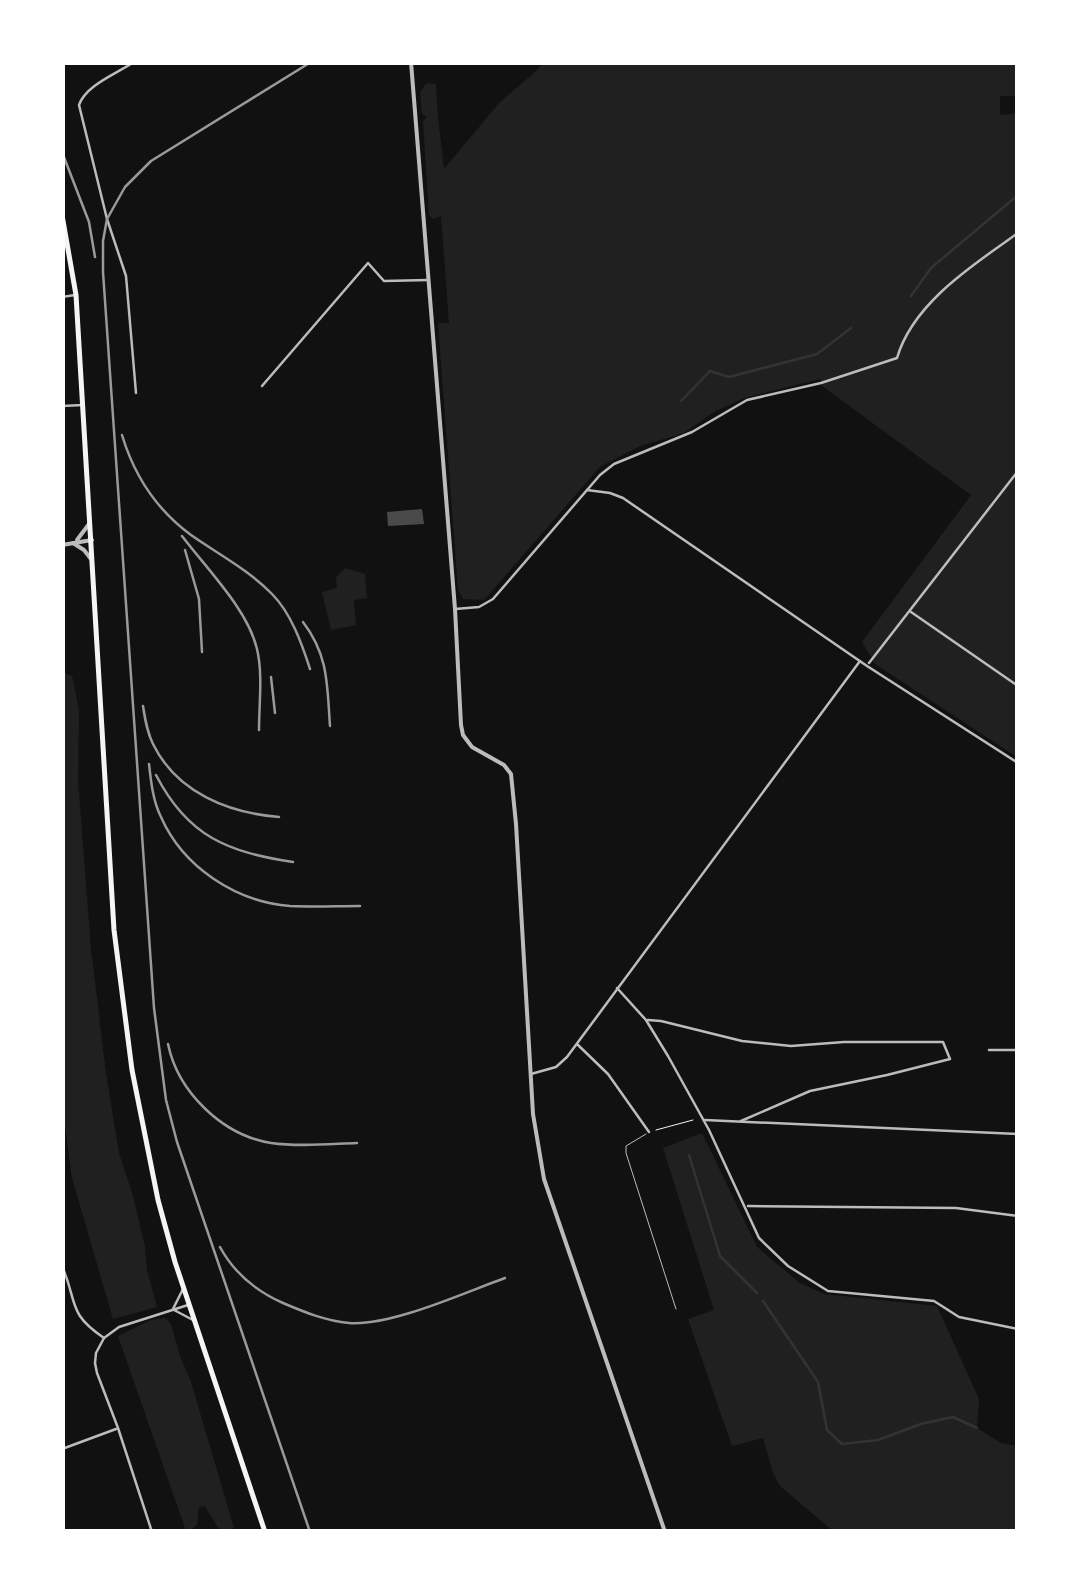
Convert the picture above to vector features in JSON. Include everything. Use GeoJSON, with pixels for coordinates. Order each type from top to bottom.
{"type":"FeatureCollection","features":[{"type":"Feature","properties":{"kind":"highway"},"geometry":{"type":"LineString","coordinates":[[62,216],[76,295],[82,365],[114,930],[132,1070],[158,1200],[265,1532]]}},
{"type":"Feature","properties":{"kind":"street"},"geometry":{"type":"LineString","coordinates":[[134,62],[90,90],[79,105],[107,220],[126,276],[136,393]]}},
{"type":"Feature","properties":{"kind":"street"},"geometry":{"type":"LineString","coordinates":[[411,62],[463,735],[472,747],[504,765],[511,774],[533,1114],[544,1179],[665,1532]]}},
{"type":"Feature","properties":{"kind":"street"},"geometry":{"type":"LineString","coordinates":[[455,610],[479,606],[492,599],[614,464],[692,432],[747,400],[821,383],[897,358],[902,339],[932,302],[1018,233]]}},
{"type":"Feature","properties":{"kind":"street"},"geometry":{"type":"LineString","coordinates":[[262,386],[368,264],[384,281],[429,280]]}},
{"type":"Feature","properties":{"kind":"street"},"geometry":{"type":"LineString","coordinates":[[62,298],[76,295]]}},
{"type":"Feature","properties":{"kind":"street"},"geometry":{"type":"LineString","coordinates":[[62,406],[84,404]]}},
{"type":"Feature","properties":{"kind":"street"},"geometry":{"type":"LineString","coordinates":[[867,666],[1018,470]]}},
{"type":"Feature","properties":{"kind":"street"},"geometry":{"type":"LineString","coordinates":[[587,490],[624,498],[867,666],[1018,763]]}},
{"type":"Feature","properties":{"kind":"street"},"geometry":{"type":"LineString","coordinates":[[72,543],[91,522]]}},
{"type":"Feature","properties":{"kind":"street"},"geometry":{"type":"LineString","coordinates":[[62,545],[92,540]]}},
{"type":"Feature","properties":{"kind":"street"},"geometry":{"type":"LineString","coordinates":[[72,543],[93,562]]}},
{"type":"Feature","properties":{"kind":"street"},"geometry":{"type":"LineString","coordinates":[[910,611],[1018,686]]}},
{"type":"Feature","properties":{"kind":"street"},"geometry":{"type":"LineString","coordinates":[[531,1074],[556,1068],[576,1044],[860,661]]}},
{"type":"Feature","properties":{"kind":"street"},"geometry":{"type":"LineString","coordinates":[[617,988],[646,1020],[702,1118],[759,1238],[788,1266],[828,1291],[934,1301],[959,1316],[1018,1329]]}},
{"type":"Feature","properties":{"kind":"street"},"geometry":{"type":"LineString","coordinates":[[646,1020],[742,1041],[792,1046],[943,1042],[950,1058],[810,1090],[741,1121]]}},
{"type":"Feature","properties":{"kind":"street"},"geometry":{"type":"LineString","coordinates":[[576,1044],[608,1074],[651,1132]]}},
{"type":"Feature","properties":{"kind":"street"},"geometry":{"type":"LineString","coordinates":[[989,1050],[1018,1050]]}},
{"type":"Feature","properties":{"kind":"street"},"geometry":{"type":"LineString","coordinates":[[702,1118],[1018,1134]]}},
{"type":"Feature","properties":{"kind":"street"},"geometry":{"type":"LineString","coordinates":[[746,1206],[956,1208],[1018,1216]]}},
{"type":"Feature","properties":{"kind":"street"},"geometry":{"type":"LineString","coordinates":[[62,1266],[78,1315],[104,1338]]}},
{"type":"Feature","properties":{"kind":"street"},"geometry":{"type":"LineString","coordinates":[[172,1310],[184,1288]]}},
{"type":"Feature","properties":{"kind":"street"},"geometry":{"type":"LineString","coordinates":[[152,1532],[95,1364],[96,1353],[104,1338],[130,1322],[189,1305]]}},
{"type":"Feature","properties":{"kind":"street"},"geometry":{"type":"LineString","coordinates":[[172,1310],[195,1322]]}},
{"type":"Feature","properties":{"kind":"street"},"geometry":{"type":"LineString","coordinates":[[62,1449],[118,1428]]}},
{"type":"Feature","properties":{"kind":"lane"},"geometry":{"type":"LineString","coordinates":[[651,1132],[630,1142],[626,1153],[676,1309]]}},
{"type":"Feature","properties":{"kind":"path"},"geometry":{"type":"LineString","coordinates":[[651,1132],[702,1118]]}},
{"type":"Feature","properties":{"kind":"shaded area"},"geometry":{"type":"Polygon","coordinates":[[[543,63],[1017,63],[1017,96],[1000,96],[1000,115],[1018,113],[1017,757],[875,664],[862,642],[971,495],[822,386],[820,379],[744,398],[714,412],[684,433],[640,446],[600,467],[484,600],[463,599],[458,590],[438,323],[449,323],[441,216],[433,219],[429,215],[423,122],[427,117],[422,114],[420,92],[427,83],[436,84],[444,169],[500,102],[543,63]]]}},
{"type":"Feature","properties":{"kind":"shaded area"},"geometry":{"type":"Polygon","coordinates":[[[345,568],[365,574],[367,598],[354,600],[356,625],[331,630],[322,592],[337,588],[336,577],[345,568]]]}},
{"type":"Feature","properties":{"kind":"shaded area"},"geometry":{"type":"Polygon","coordinates":[[[63,672],[72,676],[79,710],[78,780],[91,949],[106,1073],[119,1153],[133,1196],[157,1307],[113,1319],[72,1178],[63,1112],[63,672]]]}},
{"type":"Feature","properties":{"kind":"shaded area"},"geometry":{"type":"Polygon","coordinates":[[[702,1133],[757,1247],[800,1283],[824,1294],[937,1306],[979,1399],[977,1428],[1001,1443],[1017,1446],[1017,1531],[833,1531],[780,1486],[763,1438],[732,1446],[688,1319],[714,1310],[663,1148],[702,1133]]]}},
{"type":"Feature","properties":{"kind":"shaded area"},"geometry":{"type":"Polygon","coordinates":[[[165,1318],[171,1324],[191,1382],[234,1528],[220,1531],[205,1506],[199,1507],[197,1524],[186,1531],[118,1336],[151,1320],[165,1318]]]}},
{"type":"Feature","properties":{"kind":"building"},"geometry":{"type":"Polygon","coordinates":[[[422,509],[424,524],[388,526],[387,512],[422,509]]]}},
{"type":"Feature","properties":{"kind":"waterway"},"geometry":{"type":"LineString","coordinates":[[911,296],[931,268],[1018,195]]}},
{"type":"Feature","properties":{"kind":"waterway"},"geometry":{"type":"LineString","coordinates":[[681,401],[710,371],[729,377],[817,354],[851,328]]}},
{"type":"Feature","properties":{"kind":"waterway"},"geometry":{"type":"LineString","coordinates":[[689,1155],[720,1256],[757,1293]]}},
{"type":"Feature","properties":{"kind":"waterway"},"geometry":{"type":"LineString","coordinates":[[763,1301],[818,1382],[827,1430],[842,1444],[878,1440],[953,1417],[977,1428]]}},
{"type":"Feature","properties":{"kind":"railway"},"geometry":{"type":"LineString","coordinates":[[310,1532],[166,1100],[154,1008],[103,241],[107,219],[125,187],[151,161],[311,62]]}},
{"type":"Feature","properties":{"kind":"railway"},"geometry":{"type":"LineString","coordinates":[[62,152],[89,222],[95,257]]}},
{"type":"Feature","properties":{"kind":"railway"},"geometry":{"type":"LineString","coordinates":[[122,435],[140,478],[157,503],[191,535],[253,577],[279,602],[295,629],[310,669]]}},
{"type":"Feature","properties":{"kind":"railway"},"geometry":{"type":"LineString","coordinates":[[182,536],[236,605],[252,634],[260,669],[259,730]]}},
{"type":"Feature","properties":{"kind":"railway"},"geometry":{"type":"LineString","coordinates":[[185,550],[199,599],[202,652]]}},
{"type":"Feature","properties":{"kind":"railway"},"geometry":{"type":"LineString","coordinates":[[303,622],[322,659],[330,726]]}},
{"type":"Feature","properties":{"kind":"railway"},"geometry":{"type":"LineString","coordinates":[[271,677],[275,713]]}},
{"type":"Feature","properties":{"kind":"railway"},"geometry":{"type":"LineString","coordinates":[[143,706],[153,744],[163,761],[190,788],[223,805],[279,817]]}},
{"type":"Feature","properties":{"kind":"railway"},"geometry":{"type":"LineString","coordinates":[[149,764],[156,804],[171,835],[197,866],[214,879],[270,903],[360,906]]}},
{"type":"Feature","properties":{"kind":"railway"},"geometry":{"type":"LineString","coordinates":[[156,775],[182,813],[212,838],[249,853],[293,862]]}},
{"type":"Feature","properties":{"kind":"railway"},"geometry":{"type":"LineString","coordinates":[[168,1044],[181,1079],[192,1094],[236,1131],[271,1143],[357,1143]]}},
{"type":"Feature","properties":{"kind":"railway"},"geometry":{"type":"LineString","coordinates":[[220,1247],[239,1273],[264,1293],[307,1313],[349,1323],[406,1314],[505,1278]]}}]}
